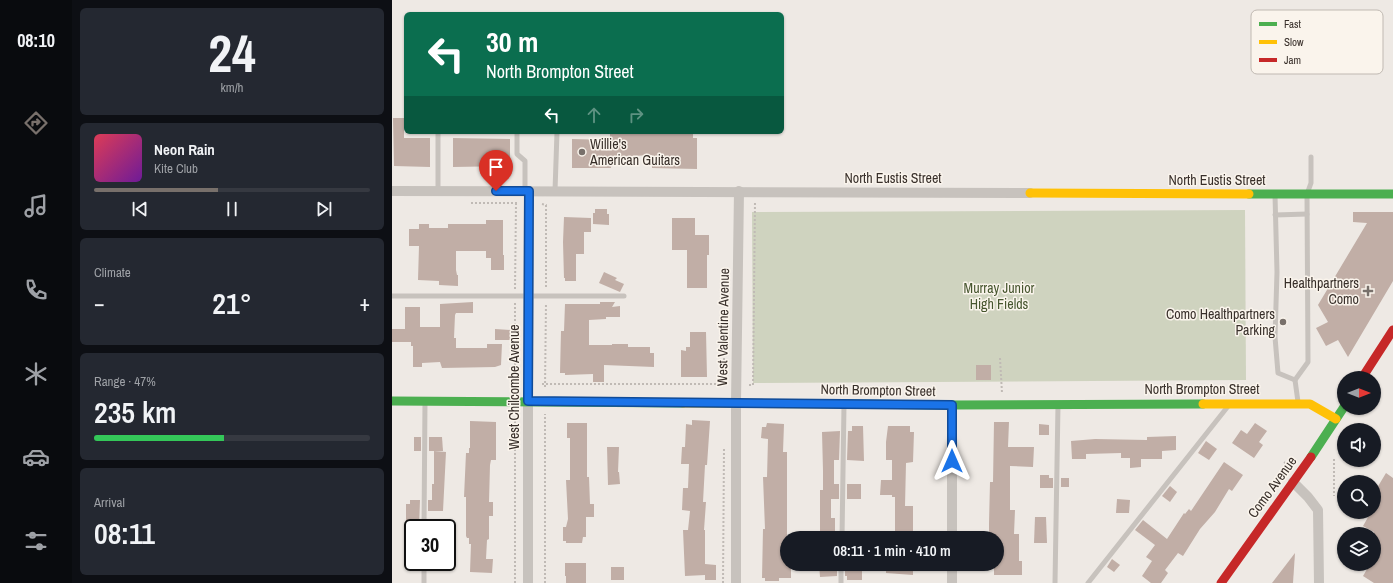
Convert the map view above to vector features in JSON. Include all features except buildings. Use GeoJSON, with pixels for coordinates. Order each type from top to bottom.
{"type":"FeatureCollection","features":[{"type":"Feature","properties":{"kind":"street","name":"North Eustis Street"},"geometry":{"type":"LineString","coordinates":[[392,191],[1393,194]]}},
{"type":"Feature","properties":{"kind":"street","name":"West Chilcombe Avenue"},"geometry":{"type":"LineString","coordinates":[[527,191],[528,583]]}},
{"type":"Feature","properties":{"kind":"street","name":"West Valentine Avenue"},"geometry":{"type":"LineString","coordinates":[[736,583],[736,402],[739,191]]}},
{"type":"Feature","properties":{"kind":"street"},"geometry":{"type":"LineString","coordinates":[[1367,371],[1393,330]]}},
{"type":"Feature","properties":{"kind":"street","name":"North Brompton Street"},"geometry":{"type":"LineString","coordinates":[[392,401],[736,402],[952,405],[1298,403],[1310,404],[1336,419]]}},
{"type":"Feature","properties":{"kind":"street"},"geometry":{"type":"LineString","coordinates":[[952,405],[952,531]]}},
{"type":"Feature","properties":{"kind":"street","name":"Como Avenue"},"geometry":{"type":"LineString","coordinates":[[1221,583],[1339,415]]}},
{"type":"Feature","properties":{"kind":"street"},"geometry":{"type":"LineString","coordinates":[[1293,482],[1318,510],[1319,583]]}},
{"type":"Feature","properties":{"kind":"street"},"geometry":{"type":"LineString","coordinates":[[952,571],[952,583]]}},
{"type":"Feature","properties":{"kind":"lane"},"geometry":{"type":"LineString","coordinates":[[438,134],[438,191]]}},
{"type":"Feature","properties":{"kind":"lane"},"geometry":{"type":"LineString","coordinates":[[517,134],[517,154],[525,161],[527,191]]}},
{"type":"Feature","properties":{"kind":"lane"},"geometry":{"type":"LineString","coordinates":[[556,191],[557,134]]}},
{"type":"Feature","properties":{"kind":"lane"},"geometry":{"type":"LineString","coordinates":[[1298,403],[1295,380],[1308,362],[1307,194],[1311,183],[1311,157]]}},
{"type":"Feature","properties":{"kind":"lane"},"geometry":{"type":"LineString","coordinates":[[1275,194],[1277,272],[1275,337],[1278,373],[1295,380]]}},
{"type":"Feature","properties":{"kind":"lane"},"geometry":{"type":"LineString","coordinates":[[1275,215],[1307,214]]}},
{"type":"Feature","properties":{"kind":"lane"},"geometry":{"type":"LineString","coordinates":[[392,296],[624,296]]}},
{"type":"Feature","properties":{"kind":"lane"},"geometry":{"type":"LineString","coordinates":[[424,519],[425,400]]}},
{"type":"Feature","properties":{"kind":"lane"},"geometry":{"type":"LineString","coordinates":[[842,531],[844,403]]}},
{"type":"Feature","properties":{"kind":"lane"},"geometry":{"type":"LineString","coordinates":[[1088,583],[1230,403]]}},
{"type":"Feature","properties":{"kind":"lane"},"geometry":{"type":"LineString","coordinates":[[1055,583],[1058,404]]}},
{"type":"Feature","properties":{"kind":"lane"},"geometry":{"type":"LineString","coordinates":[[424,571],[424,583]]}},
{"type":"Feature","properties":{"kind":"lane"},"geometry":{"type":"LineString","coordinates":[[841,571],[841,583]]}},
{"type":"Feature","properties":{"kind":"path"},"geometry":{"type":"LineString","coordinates":[[749,385],[754,385],[755,200]]}},
{"type":"Feature","properties":{"kind":"path"},"geometry":{"type":"LineString","coordinates":[[724,322],[724,386]]}},
{"type":"Feature","properties":{"kind":"path"},"geometry":{"type":"LineString","coordinates":[[1000,358],[1003,404]]}},
{"type":"Feature","properties":{"kind":"path"},"geometry":{"type":"LineString","coordinates":[[542,384],[724,386],[727,384]]}},
{"type":"Feature","properties":{"kind":"path"},"geometry":{"type":"LineString","coordinates":[[545,410],[545,583]]}},
{"type":"Feature","properties":{"kind":"path"},"geometry":{"type":"LineString","coordinates":[[723,583],[724,447]]}},
{"type":"Feature","properties":{"kind":"path"},"geometry":{"type":"LineString","coordinates":[[1334,459],[1334,496]]}},
{"type":"Feature","properties":{"kind":"green space","name":"Murray Junior High Fields"},"geometry":{"type":"Polygon","coordinates":[[[1245,210],[1246,380],[753,383],[752,212],[1245,210]]]}},
{"type":"Feature","properties":{"kind":"traffic: fast"},"geometry":{"type":"LineString","coordinates":[[1249,194],[1393,194]]}},
{"type":"Feature","properties":{"kind":"traffic: fast"},"geometry":{"type":"LineString","coordinates":[[392,401],[683,403]]}},
{"type":"Feature","properties":{"kind":"traffic: fast"},"geometry":{"type":"LineString","coordinates":[[841,404],[1203,404]]}},
{"type":"Feature","properties":{"kind":"traffic: fast"},"geometry":{"type":"LineString","coordinates":[[1311,457],[1339,415]]}},
{"type":"Feature","properties":{"kind":"traffic: slow"},"geometry":{"type":"LineString","coordinates":[[1030,193],[1249,194]]}},
{"type":"Feature","properties":{"kind":"traffic: slow"},"geometry":{"type":"LineString","coordinates":[[683,403],[841,404]]}},
{"type":"Feature","properties":{"kind":"traffic: slow"},"geometry":{"type":"LineString","coordinates":[[1203,404],[1310,404],[1336,419]]}},
{"type":"Feature","properties":{"kind":"traffic: jam"},"geometry":{"type":"LineString","coordinates":[[1367,371],[1393,330]]}},
{"type":"Feature","properties":{"kind":"traffic: jam"},"geometry":{"type":"LineString","coordinates":[[1221,583],[1311,457]]}},
{"type":"Feature","properties":{"kind":"place","name":"Willie's American Guitars"},"geometry":{"type":"Point","coordinates":[582,152]}},
{"type":"Feature","properties":{"kind":"place","name":"Healthpartners Como"},"geometry":{"type":"Point","coordinates":[1368,291]}},
{"type":"Feature","properties":{"kind":"place","name":"Como Healthpartners Parking"},"geometry":{"type":"Point","coordinates":[1283,322]}},
{"type":"Feature","properties":{"kind":"route"},"geometry":{"type":"LineString","coordinates":[[496,191],[529,191],[528,401],[952,405],[952,461]]}}]}
